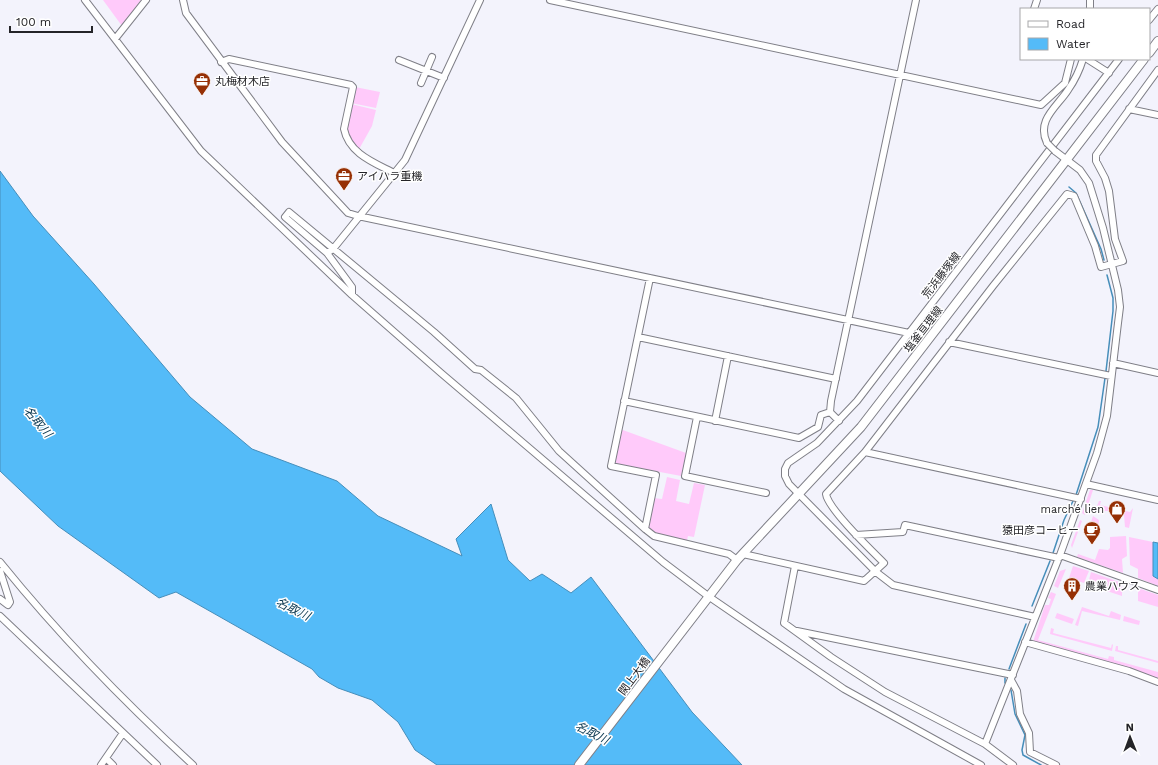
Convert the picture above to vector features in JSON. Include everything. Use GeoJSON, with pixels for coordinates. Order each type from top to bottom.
{"type":"FeatureCollection","features":[{"type":"Feature","properties":{"kind":"main road"},"geometry":{"type":"LineString","coordinates":[[1150,52],[1158,41]]}},
{"type":"Feature","properties":{"kind":"main road","name":"塩釜亘理線"},"geometry":{"type":"LineString","coordinates":[[707,598],[740,557],[861,427],[1143,60]]}},
{"type":"Feature","properties":{"kind":"main road","name":"閖上大橋"},"geometry":{"type":"LineString","coordinates":[[579,765],[707,598]]}},
{"type":"Feature","properties":{"kind":"street"},"geometry":{"type":"LineString","coordinates":[[85,0],[201,151],[352,294],[441,374],[707,598],[844,689],[981,765]]}},
{"type":"Feature","properties":{"kind":"street"},"geometry":{"type":"LineString","coordinates":[[115,39],[146,0]]}},
{"type":"Feature","properties":{"kind":"street"},"geometry":{"type":"LineString","coordinates":[[183,0],[186,13],[282,142],[348,213],[909,333]]}},
{"type":"Feature","properties":{"kind":"street"},"geometry":{"type":"LineString","coordinates":[[330,251],[405,160],[480,0]]}},
{"type":"Feature","properties":{"kind":"street"},"geometry":{"type":"LineString","coordinates":[[550,0],[1042,104],[1065,83],[1071,60]]}},
{"type":"Feature","properties":{"kind":"street"},"geometry":{"type":"LineString","coordinates":[[830,412],[916,0]]}},
{"type":"Feature","properties":{"kind":"street"},"geometry":{"type":"LineString","coordinates":[[1150,19],[1158,9]]}},
{"type":"Feature","properties":{"kind":"street"},"geometry":{"type":"LineString","coordinates":[[421,83],[432,57]]}},
{"type":"Feature","properties":{"kind":"street"},"geometry":{"type":"LineString","coordinates":[[221,62],[229,58],[351,85],[353,87],[344,129],[345,133],[358,154],[394,173]]}},
{"type":"Feature","properties":{"kind":"street"},"geometry":{"type":"LineString","coordinates":[[399,60],[444,78]]}},
{"type":"Feature","properties":{"kind":"street"},"geometry":{"type":"LineString","coordinates":[[984,744],[1012,678],[1081,499],[1104,431],[1120,307],[1118,290],[1089,183],[1080,170],[1054,151],[1043,136],[1046,118],[1069,89],[1084,60]]}},
{"type":"Feature","properties":{"kind":"street"},"geometry":{"type":"LineString","coordinates":[[1089,60],[1109,73]]}},
{"type":"Feature","properties":{"kind":"street","name":"荒浜藤塚線"},"geometry":{"type":"LineString","coordinates":[[799,493],[789,484],[785,476],[785,469],[788,463],[817,443],[857,401],[1118,60]]}},
{"type":"Feature","properties":{"kind":"street"},"geometry":{"type":"LineString","coordinates":[[352,294],[352,287],[330,251],[289,212],[285,216],[330,251],[434,332],[475,369],[481,370],[516,398],[559,451],[654,536],[740,557],[795,566],[864,581],[876,572],[884,563],[856,534],[829,502],[826,494],[865,452],[1067,194],[1074,196],[1095,246],[1101,267],[1123,261],[1115,239],[1109,191],[1105,178],[1096,161],[1096,155],[1158,70]]}},
{"type":"Feature","properties":{"kind":"street"},"geometry":{"type":"LineString","coordinates":[[1129,109],[1158,116]]}},
{"type":"Feature","properties":{"kind":"street"},"geometry":{"type":"LineString","coordinates":[[645,529],[656,475],[611,466],[650,278]]}},
{"type":"Feature","properties":{"kind":"street"},"geometry":{"type":"LineString","coordinates":[[638,337],[836,379]]}},
{"type":"Feature","properties":{"kind":"street"},"geometry":{"type":"LineString","coordinates":[[950,342],[1111,376]]}},
{"type":"Feature","properties":{"kind":"street"},"geometry":{"type":"LineString","coordinates":[[715,421],[728,356]]}},
{"type":"Feature","properties":{"kind":"street"},"geometry":{"type":"LineString","coordinates":[[1113,364],[1158,372]]}},
{"type":"Feature","properties":{"kind":"street"},"geometry":{"type":"LineString","coordinates":[[624,401],[799,438],[818,427],[821,415],[830,412]]}},
{"type":"Feature","properties":{"kind":"street"},"geometry":{"type":"LineString","coordinates":[[830,412],[839,421]]}},
{"type":"Feature","properties":{"kind":"street"},"geometry":{"type":"LineString","coordinates":[[697,417],[685,476],[766,493]]}},
{"type":"Feature","properties":{"kind":"street"},"geometry":{"type":"LineString","coordinates":[[865,452],[940,470],[1081,499]]}},
{"type":"Feature","properties":{"kind":"street"},"geometry":{"type":"LineString","coordinates":[[1086,484],[1158,500]]}},
{"type":"Feature","properties":{"kind":"street"},"geometry":{"type":"LineString","coordinates":[[799,493],[876,572],[889,582],[901,588],[1035,617]]}},
{"type":"Feature","properties":{"kind":"street"},"geometry":{"type":"LineString","coordinates":[[856,534],[903,532],[905,525],[1059,556],[1158,590]]}},
{"type":"Feature","properties":{"kind":"street"},"geometry":{"type":"LineString","coordinates":[[0,562],[70,645],[148,724],[193,765]]}},
{"type":"Feature","properties":{"kind":"street"},"geometry":{"type":"LineString","coordinates":[[795,566],[784,623],[831,658],[885,692],[984,744],[1013,765]]}},
{"type":"Feature","properties":{"kind":"street"},"geometry":{"type":"LineString","coordinates":[[0,571],[10,602],[8,605],[0,599]]}},
{"type":"Feature","properties":{"kind":"street"},"geometry":{"type":"LineString","coordinates":[[0,616],[157,765]]}},
{"type":"Feature","properties":{"kind":"street"},"geometry":{"type":"LineString","coordinates":[[794,630],[1012,678]]}},
{"type":"Feature","properties":{"kind":"street"},"geometry":{"type":"LineString","coordinates":[[1025,642],[1129,671],[1158,682]]}},
{"type":"Feature","properties":{"kind":"street"},"geometry":{"type":"LineString","coordinates":[[1012,678],[1017,691],[1020,714],[1030,733],[1030,752],[1056,765]]}},
{"type":"Feature","properties":{"kind":"street"},"geometry":{"type":"LineString","coordinates":[[101,765],[123,733]]}},
{"type":"Feature","properties":{"kind":"street"},"geometry":{"type":"LineString","coordinates":[[106,758],[113,765]]}},
{"type":"Feature","properties":{"kind":"shaded area"},"geometry":{"type":"Polygon","coordinates":[[[103,0],[141,0],[122,26],[103,0]]]}},
{"type":"Feature","properties":{"kind":"shaded area"},"geometry":{"type":"Polygon","coordinates":[[[355,87],[380,92],[376,108],[351,103],[355,87]]]}},
{"type":"Feature","properties":{"kind":"shaded area"},"geometry":{"type":"Polygon","coordinates":[[[351,104],[376,110],[372,126],[358,151],[350,138],[347,129],[351,104]]]}},
{"type":"Feature","properties":{"kind":"shaded area"},"geometry":{"type":"Polygon","coordinates":[[[620,429],[686,453],[681,476],[613,463],[620,429]]]}},
{"type":"Feature","properties":{"kind":"shaded area"},"geometry":{"type":"Polygon","coordinates":[[[667,477],[680,480],[676,501],[689,504],[694,483],[705,485],[694,537],[688,536],[687,540],[658,534],[648,527],[654,498],[662,499],[667,477]]]}},
{"type":"Feature","properties":{"kind":"shaded area"},"geometry":{"type":"Polygon","coordinates":[[[1090,490],[1093,490],[1085,515],[1082,513],[1090,490]]]}},
{"type":"Feature","properties":{"kind":"shaded area"},"geometry":{"type":"Polygon","coordinates":[[[1099,501],[1101,501],[1100,505],[1130,512],[1133,508],[1129,528],[1125,527],[1124,515],[1112,515],[1112,511],[1105,511],[1104,514],[1094,513],[1099,501]]]}},
{"type":"Feature","properties":{"kind":"shaded area"},"geometry":{"type":"Polygon","coordinates":[[[1093,516],[1099,520],[1098,529],[1096,530],[1089,528],[1093,516]]]}},
{"type":"Feature","properties":{"kind":"shaded area"},"geometry":{"type":"Polygon","coordinates":[[[1080,520],[1082,521],[1072,548],[1071,545],[1080,520]]]}},
{"type":"Feature","properties":{"kind":"shaded area"},"geometry":{"type":"Polygon","coordinates":[[[1126,536],[1127,556],[1122,559],[1123,573],[1077,557],[1078,554],[1095,560],[1099,549],[1108,550],[1110,548],[1110,537],[1126,536]]]}},
{"type":"Feature","properties":{"kind":"shaded area"},"geometry":{"type":"Polygon","coordinates":[[[1129,537],[1153,542],[1153,576],[1158,579],[1158,586],[1138,578],[1138,569],[1130,565],[1129,537]]]}},
{"type":"Feature","properties":{"kind":"shaded area"},"geometry":{"type":"Polygon","coordinates":[[[1073,566],[1089,571],[1084,583],[1069,578],[1073,566]]]}},
{"type":"Feature","properties":{"kind":"shaded area"},"geometry":{"type":"Polygon","coordinates":[[[1066,569],[1058,588],[1054,586],[1060,571],[1066,569]]]}},
{"type":"Feature","properties":{"kind":"shaded area"},"geometry":{"type":"Polygon","coordinates":[[[1091,572],[1122,583],[1122,596],[1092,586],[1089,580],[1091,572]]]}},
{"type":"Feature","properties":{"kind":"shaded area"},"geometry":{"type":"Polygon","coordinates":[[[1138,588],[1158,595],[1158,607],[1138,601],[1138,588]]]}},
{"type":"Feature","properties":{"kind":"shaded area"},"geometry":{"type":"Polygon","coordinates":[[[1051,592],[1056,594],[1038,640],[1108,659],[1109,656],[1114,657],[1114,660],[1158,672],[1158,679],[1033,642],[1045,605],[1049,605],[1051,599],[1048,598],[1051,592]]]}},
{"type":"Feature","properties":{"kind":"shaded area"},"geometry":{"type":"Polygon","coordinates":[[[1082,607],[1109,616],[1111,611],[1121,615],[1120,620],[1082,611],[1078,626],[1075,625],[1082,607]]]}},
{"type":"Feature","properties":{"kind":"shaded area"},"geometry":{"type":"Polygon","coordinates":[[[1057,613],[1074,619],[1072,624],[1055,618],[1057,613]]]}},
{"type":"Feature","properties":{"kind":"shaded area"},"geometry":{"type":"Polygon","coordinates":[[[1124,616],[1140,621],[1139,625],[1123,621],[1124,616]]]}},
{"type":"Feature","properties":{"kind":"shaded area"},"geometry":{"type":"Polygon","coordinates":[[[1051,628],[1054,629],[1053,633],[1111,648],[1112,644],[1112,651],[1050,634],[1051,628]]]}},
{"type":"Feature","properties":{"kind":"shaded area"},"geometry":{"type":"Polygon","coordinates":[[[1116,646],[1118,646],[1118,650],[1158,661],[1158,663],[1115,651],[1116,646]]]}},
{"type":"Feature","properties":{"kind":"water","name":"名取川"},"geometry":{"type":"Polygon","coordinates":[[[0,171],[33,216],[94,284],[190,397],[252,449],[337,481],[378,516],[462,556],[456,539],[491,504],[508,560],[530,581],[542,574],[571,593],[591,577],[692,712],[742,765],[437,765],[415,750],[398,722],[372,700],[338,688],[319,677],[312,669],[176,592],[159,598],[58,526],[0,471],[0,171]]]}},
{"type":"Feature","properties":{"kind":"water"},"geometry":{"type":"Polygon","coordinates":[[[1153,542],[1158,543],[1158,579],[1153,576],[1153,542]]]}},
{"type":"Feature","properties":{"kind":"waterway"},"geometry":{"type":"LineString","coordinates":[[1069,187],[1076,193],[1101,249],[1104,260]]}},
{"type":"Feature","properties":{"kind":"waterway"},"geometry":{"type":"LineString","coordinates":[[1106,371],[1113,311],[1113,298],[1107,275]]}},
{"type":"Feature","properties":{"kind":"waterway"},"geometry":{"type":"LineString","coordinates":[[1076,495],[1098,427],[1105,378]]}},
{"type":"Feature","properties":{"kind":"waterway"},"geometry":{"type":"LineString","coordinates":[[1053,553],[1064,520],[1073,501]]}},
{"type":"Feature","properties":{"kind":"waterway"},"geometry":{"type":"LineString","coordinates":[[1032,606],[1050,561]]}},
{"type":"Feature","properties":{"kind":"waterway"},"geometry":{"type":"LineString","coordinates":[[1009,669],[1026,624]]}},
{"type":"Feature","properties":{"kind":"waterway"},"geometry":{"type":"LineString","coordinates":[[1005,678],[1005,683]]}},
{"type":"Feature","properties":{"kind":"waterway"},"geometry":{"type":"LineString","coordinates":[[1011,690],[1015,714],[1025,735],[1022,750],[1023,755],[1041,765]]}},
{"type":"Feature","properties":{"kind":"place","name":"丸梅材木店"},"geometry":{"type":"Point","coordinates":[202,96]}},
{"type":"Feature","properties":{"kind":"place","name":"アイハラ重機"},"geometry":{"type":"Point","coordinates":[344,191]}},
{"type":"Feature","properties":{"kind":"place","name":"marché lien"},"geometry":{"type":"Point","coordinates":[1117,524]}},
{"type":"Feature","properties":{"kind":"place","name":"猿田彦コーヒー"},"geometry":{"type":"Point","coordinates":[1092,545]}},
{"type":"Feature","properties":{"kind":"place","name":"農業ハウス"},"geometry":{"type":"Point","coordinates":[1072,601]}}]}
